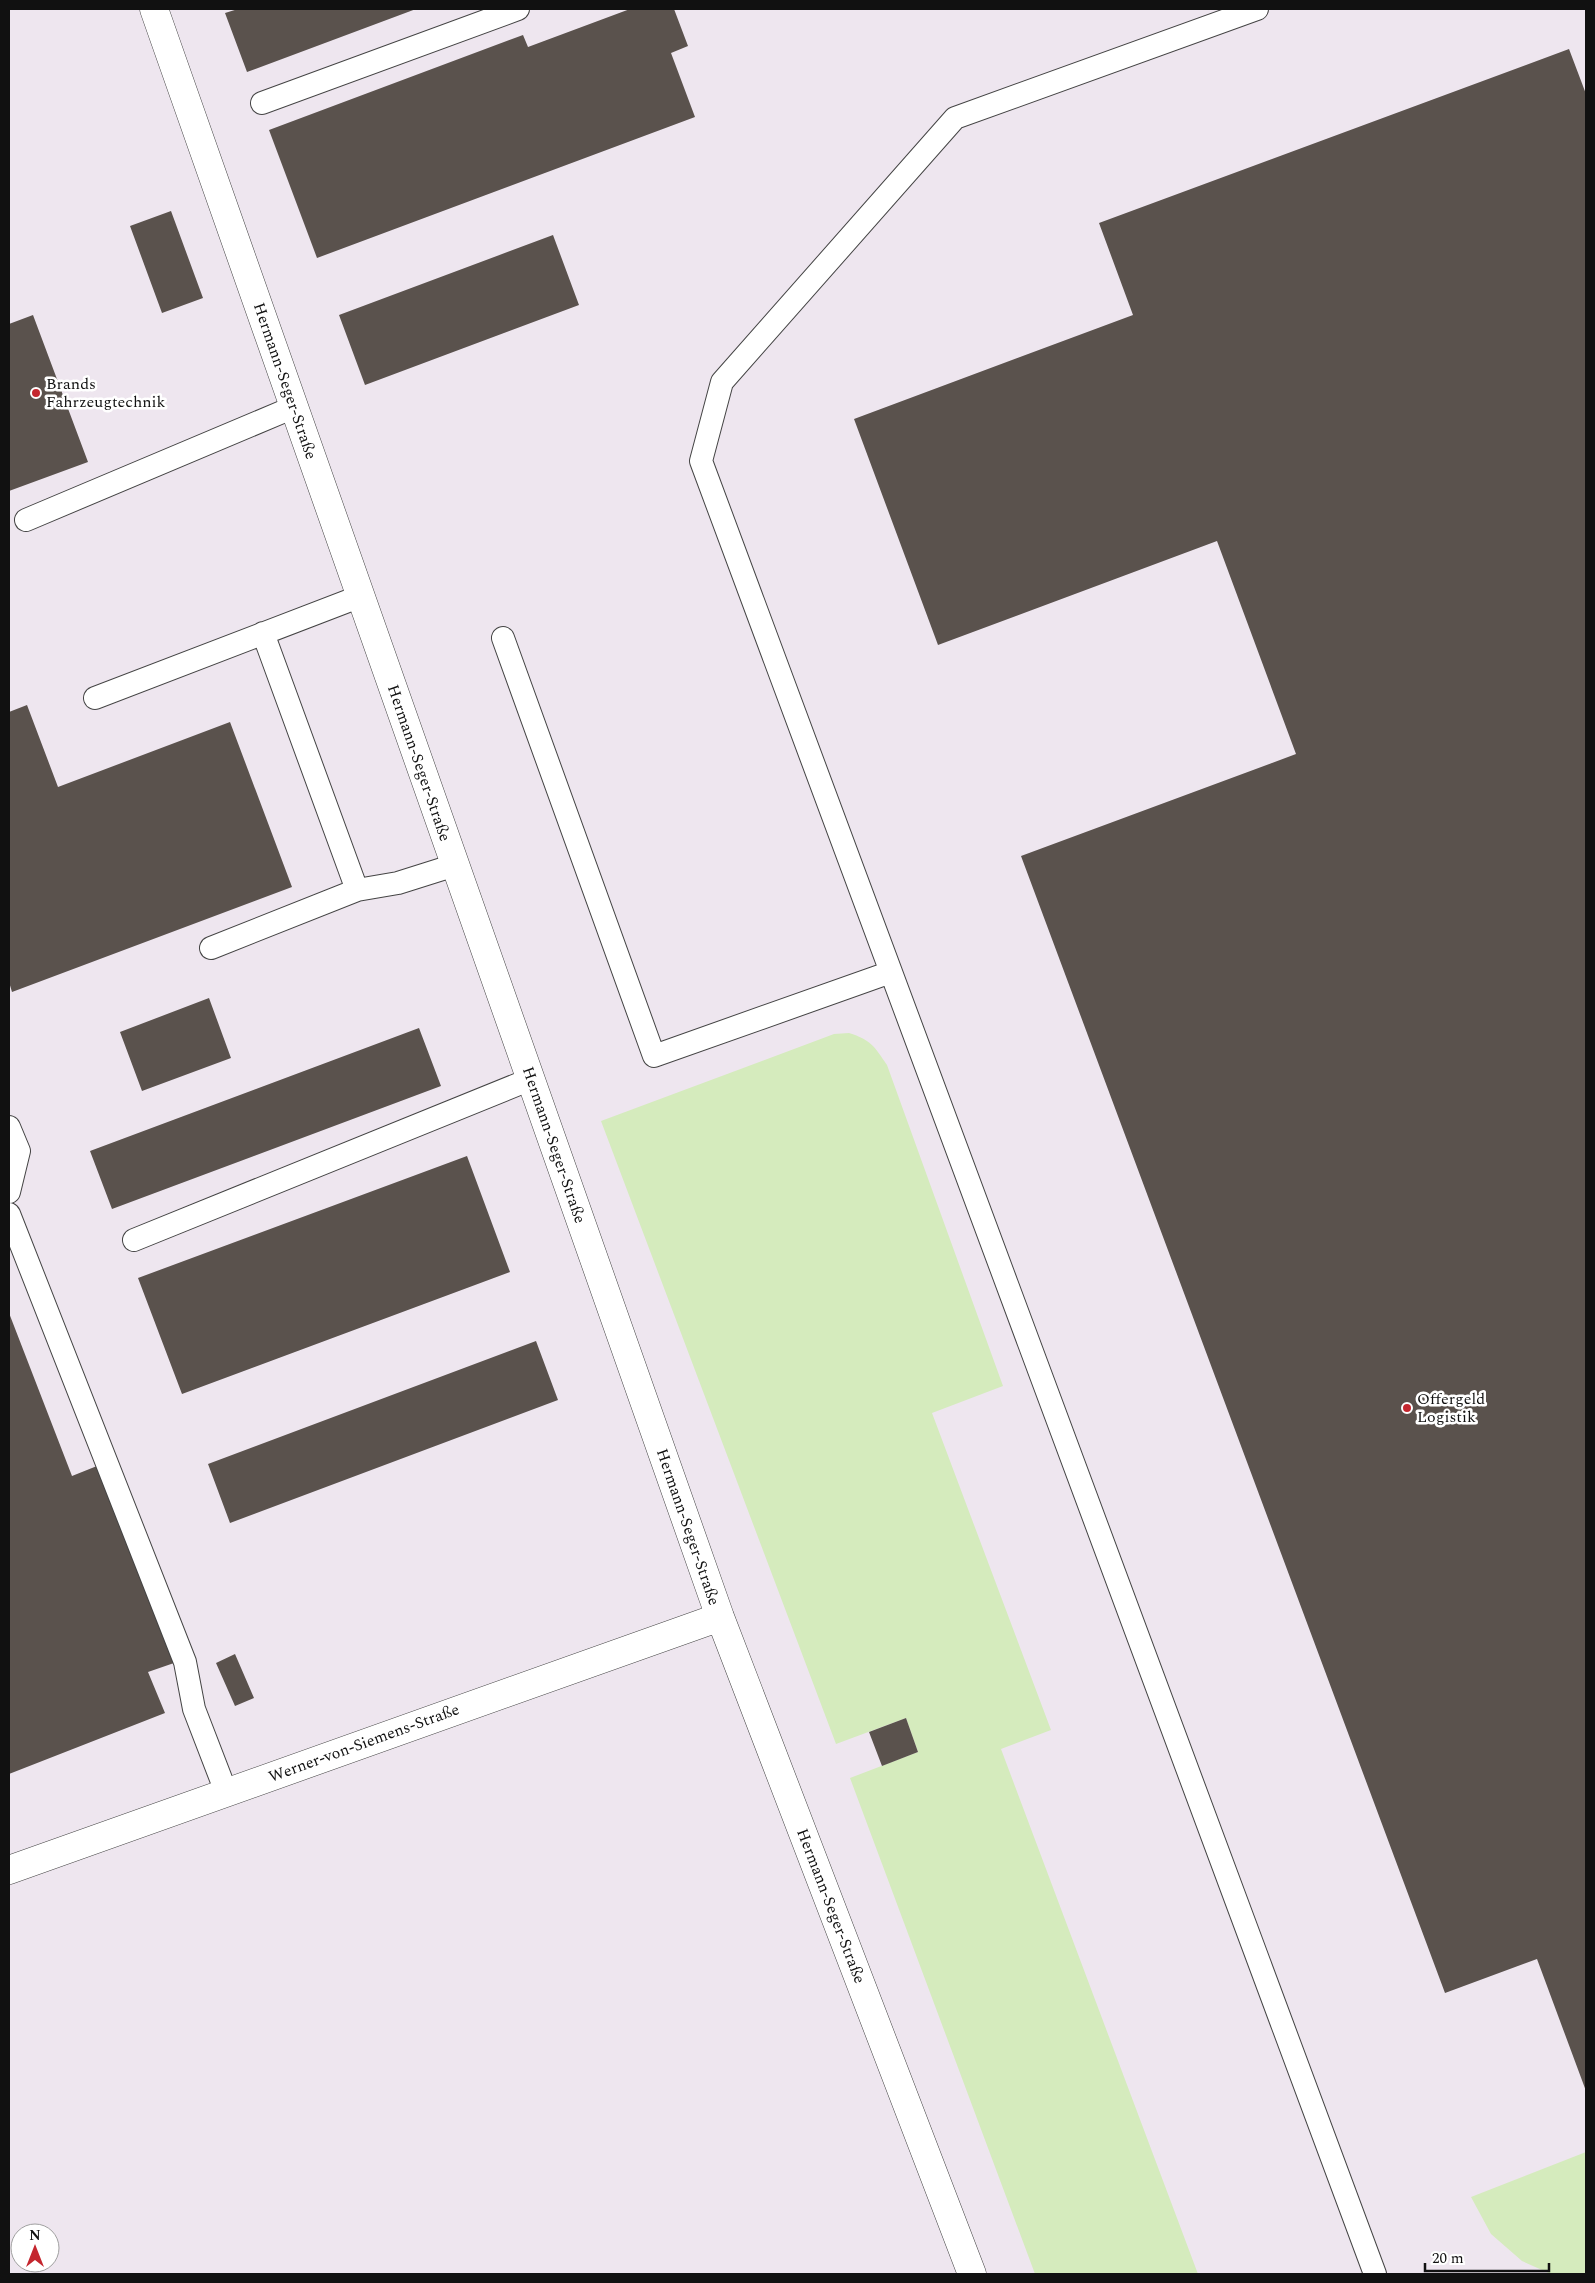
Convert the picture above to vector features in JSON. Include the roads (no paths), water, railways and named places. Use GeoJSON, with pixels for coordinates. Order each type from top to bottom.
{"type":"FeatureCollection","features":[{"type":"Feature","properties":{"kind":"street","name":"Hermann-Seger-Straße"},"geometry":{"type":"LineString","coordinates":[[154,9],[720,1616],[972,2274]]}},
{"type":"Feature","properties":{"kind":"street","name":"Werner-von-Siemens-Straße"},"geometry":{"type":"LineString","coordinates":[[9,1870],[720,1616]]}},
{"type":"Feature","properties":{"kind":"lane"},"geometry":{"type":"LineString","coordinates":[[262,103],[483,15],[518,9]]}},
{"type":"Feature","properties":{"kind":"lane"},"geometry":{"type":"LineString","coordinates":[[1257,9],[955,118],[722,382],[701,461],[1375,2274]]}},
{"type":"Feature","properties":{"kind":"lane"},"geometry":{"type":"LineString","coordinates":[[26,520],[294,407]]}},
{"type":"Feature","properties":{"kind":"lane"},"geometry":{"type":"LineString","coordinates":[[95,698],[361,596]]}},
{"type":"Feature","properties":{"kind":"lane"},"geometry":{"type":"LineString","coordinates":[[263,634],[357,890]]}},
{"type":"Feature","properties":{"kind":"lane"},"geometry":{"type":"LineString","coordinates":[[503,638],[654,1056],[891,972]]}},
{"type":"Feature","properties":{"kind":"lane"},"geometry":{"type":"LineString","coordinates":[[211,948],[357,890],[398,883],[455,865]]}},
{"type":"Feature","properties":{"kind":"lane"},"geometry":{"type":"LineString","coordinates":[[134,1240],[531,1079]]}},
{"type":"Feature","properties":{"kind":"lane"},"geometry":{"type":"LineString","coordinates":[[9,1127],[18,1151],[9,1192]]}},
{"type":"Feature","properties":{"kind":"lane"},"geometry":{"type":"LineString","coordinates":[[9,1214],[185,1662],[194,1709],[226,1792]]}},
{"type":"Feature","properties":{"kind":"place","name":"Brands Fahrzeugtechnik"},"geometry":{"type":"Point","coordinates":[36,393]}},
{"type":"Feature","properties":{"kind":"place","name":"Offergeld Logistik"},"geometry":{"type":"Point","coordinates":[1407,1408]}}]}
